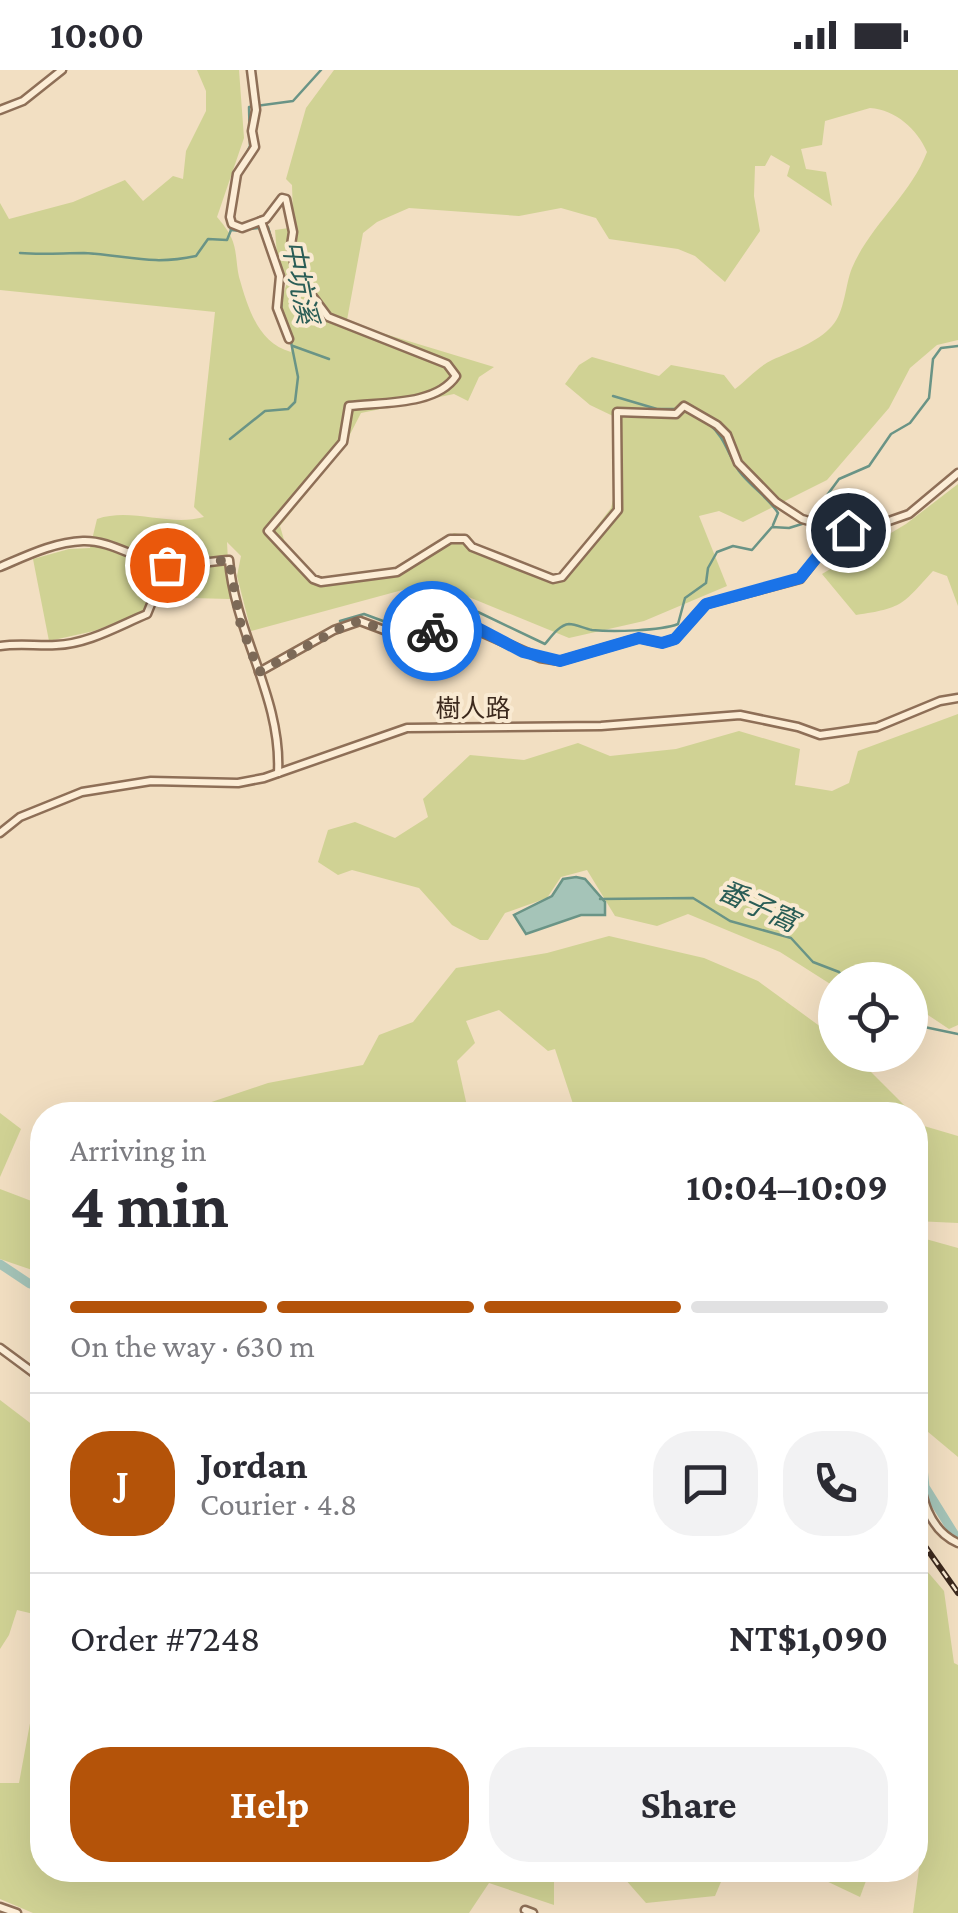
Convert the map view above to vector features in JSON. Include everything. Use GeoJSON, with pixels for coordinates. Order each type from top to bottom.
{"type":"FeatureCollection","features":[{"type":"Feature","properties":{"kind":"street"},"geometry":{"type":"LineString","coordinates":[[0,110],[24,101],[61,70]]}},
{"type":"Feature","properties":{"kind":"street"},"geometry":{"type":"LineString","coordinates":[[252,70],[256,147],[237,174],[230,217],[234,226],[262,225],[282,198],[286,200],[296,274],[328,318],[447,364],[456,376],[433,396],[349,406],[343,442],[268,531],[313,579],[320,582],[397,572],[450,539],[465,539],[472,548],[552,579],[562,577],[618,510],[618,412],[676,414],[684,406],[717,424],[727,435],[738,463],[776,502],[802,518],[827,526],[834,536]]}},
{"type":"Feature","properties":{"kind":"street"},"geometry":{"type":"LineString","coordinates":[[262,225],[280,276],[277,308],[289,339]]}},
{"type":"Feature","properties":{"kind":"street"},"geometry":{"type":"LineString","coordinates":[[259,672],[334,630],[360,621],[400,636],[460,622],[540,658],[560,661],[639,638],[662,643],[675,639],[706,604],[800,578],[834,536],[909,514],[958,473]]}},
{"type":"Feature","properties":{"kind":"street"},"geometry":{"type":"LineString","coordinates":[[0,567],[42,550],[82,541],[106,544],[167,565],[229,560],[240,622],[276,722],[278,773]]}},
{"type":"Feature","properties":{"kind":"street"},"geometry":{"type":"LineString","coordinates":[[0,646],[58,645],[96,637],[147,614],[167,565]]}},
{"type":"Feature","properties":{"kind":"street","name":"樹人路"},"geometry":{"type":"LineString","coordinates":[[0,833],[20,817],[82,792],[151,781],[238,783],[407,728],[601,726],[740,715],[798,726],[820,735],[877,727],[940,701],[958,698]]}},
{"type":"Feature","properties":{"kind":"street"},"geometry":{"type":"LineString","coordinates":[[0,1348],[30,1370]]}},
{"type":"Feature","properties":{"kind":"street"},"geometry":{"type":"LineString","coordinates":[[928,1509],[936,1528],[958,1543]]}},
{"type":"Feature","properties":{"kind":"street"},"geometry":{"type":"LineString","coordinates":[[0,1906],[17,1913]]}},
{"type":"Feature","properties":{"kind":"green space"},"geometry":{"type":"Polygon","coordinates":[[[197,70],[239,70],[244,138],[217,217],[233,242],[239,277],[256,323],[270,341],[291,352],[282,304],[288,281],[277,255],[275,230],[289,228],[293,216],[292,185],[286,179],[306,108],[334,70],[958,70],[958,340],[937,345],[910,368],[889,408],[827,480],[743,522],[719,511],[699,516],[727,586],[644,621],[569,638],[432,582],[251,631],[237,576],[241,556],[227,542],[230,599],[152,597],[143,612],[94,631],[49,641],[33,559],[90,548],[97,519],[123,515],[177,520],[204,517],[194,507],[215,312],[0,290],[0,203],[9,219],[73,202],[125,180],[143,201],[173,176],[183,179],[186,151],[206,111],[206,91],[197,70]],[[870,108],[825,121],[822,145],[801,149],[806,169],[826,172],[832,206],[787,176],[790,166],[771,155],[765,166],[755,166],[754,196],[760,231],[725,282],[695,256],[678,249],[609,239],[596,218],[561,208],[519,216],[409,208],[377,222],[363,233],[347,320],[494,367],[479,377],[468,401],[454,394],[361,413],[343,448],[280,526],[284,540],[317,577],[325,578],[397,568],[454,533],[560,574],[611,508],[614,496],[613,416],[590,405],[565,384],[579,365],[592,357],[659,376],[671,365],[724,375],[735,389],[767,363],[826,332],[840,313],[860,252],[911,182],[927,152],[904,122],[870,108]]]}},
{"type":"Feature","properties":{"kind":"green space"},"geometry":{"type":"Polygon","coordinates":[[[958,484],[958,606],[947,576],[933,571],[900,603],[856,615],[822,574],[906,524],[958,484]]]}},
{"type":"Feature","properties":{"kind":"green space"},"geometry":{"type":"Polygon","coordinates":[[[958,714],[958,1025],[949,1029],[928,1015],[928,962],[818,962],[818,976],[780,952],[688,914],[657,926],[615,916],[587,870],[561,877],[547,898],[505,913],[488,940],[480,940],[452,925],[419,888],[352,870],[338,875],[318,862],[328,830],[355,822],[395,838],[428,817],[423,799],[470,755],[524,760],[578,743],[610,756],[676,749],[739,731],[800,749],[795,785],[832,791],[849,783],[858,751],[958,714]]]}},
{"type":"Feature","properties":{"kind":"green space"},"geometry":{"type":"Polygon","coordinates":[[[609,936],[704,958],[758,981],[818,1025],[818,1072],[871,1072],[901,1102],[572,1102],[555,1049],[548,1051],[499,1010],[466,1021],[475,1043],[457,1061],[466,1102],[212,1102],[268,1083],[363,1065],[379,1035],[413,1022],[456,968],[547,953],[609,936]]]}},
{"type":"Feature","properties":{"kind":"green space"},"geometry":{"type":"Polygon","coordinates":[[[0,1113],[21,1129],[0,1177],[0,1113]]]}},
{"type":"Feature","properties":{"kind":"green space"},"geometry":{"type":"Polygon","coordinates":[[[928,1127],[958,1136],[958,1223],[928,1222],[928,1127]]]}},
{"type":"Feature","properties":{"kind":"green space"},"geometry":{"type":"Polygon","coordinates":[[[0,1189],[30,1200],[30,1269],[0,1259],[0,1189]]]}},
{"type":"Feature","properties":{"kind":"green space"},"geometry":{"type":"Polygon","coordinates":[[[928,1240],[958,1248],[958,1457],[928,1432],[928,1240]]]}},
{"type":"Feature","properties":{"kind":"green space"},"geometry":{"type":"Polygon","coordinates":[[[0,1400],[30,1423],[30,1613],[17,1610],[0,1649],[0,1400]]]}},
{"type":"Feature","properties":{"kind":"green space"},"geometry":{"type":"Polygon","coordinates":[[[928,1572],[944,1591],[954,1663],[958,1665],[958,1913],[913,1913],[917,1882],[928,1882],[928,1572]]]}},
{"type":"Feature","properties":{"kind":"green space"},"geometry":{"type":"Polygon","coordinates":[[[30,1723],[30,1882],[554,1882],[554,1905],[489,1883],[469,1913],[33,1913],[0,1899],[0,1783],[19,1783],[30,1723]]]}},
{"type":"Feature","properties":{"kind":"green space"},"geometry":{"type":"Polygon","coordinates":[[[628,1882],[721,1882],[715,1896],[646,1903],[628,1882]]]}},
{"type":"Feature","properties":{"kind":"green space"},"geometry":{"type":"Polygon","coordinates":[[[828,1882],[866,1882],[860,1897],[828,1882]]]}},
{"type":"Feature","properties":{"kind":"shaded area"},"geometry":{"type":"Polygon","coordinates":[[[563,879],[585,879],[605,902],[605,915],[581,915],[526,934],[514,915],[552,896],[563,879]]]}},
{"type":"Feature","properties":{"kind":"waterway","name":"中坑溪"},"geometry":{"type":"LineString","coordinates":[[243,160],[250,146],[249,107],[293,101],[321,70]]}},
{"type":"Feature","properties":{"kind":"waterway","name":"中坑溪"},"geometry":{"type":"LineString","coordinates":[[229,202],[234,176]]}},
{"type":"Feature","properties":{"kind":"waterway","name":"中坑溪"},"geometry":{"type":"LineString","coordinates":[[228,220],[231,230],[241,231]]}},
{"type":"Feature","properties":{"kind":"waterway","name":"中坑溪"},"geometry":{"type":"LineString","coordinates":[[249,229],[268,227],[278,262]]}},
{"type":"Feature","properties":{"kind":"waterway"},"geometry":{"type":"LineString","coordinates":[[20,253],[180,259],[196,256],[208,239],[227,240],[231,230]]}},
{"type":"Feature","properties":{"kind":"waterway","name":"中坑溪"},"geometry":{"type":"LineString","coordinates":[[281,311],[283,279]]}},
{"type":"Feature","properties":{"kind":"waterway","name":"中坑溪"},"geometry":{"type":"LineString","coordinates":[[230,439],[265,411],[288,409],[295,402],[298,377],[291,342]]}},
{"type":"Feature","properties":{"kind":"waterway"},"geometry":{"type":"LineString","coordinates":[[293,346],[329,359]]}},
{"type":"Feature","properties":{"kind":"waterway"},"geometry":{"type":"LineString","coordinates":[[811,517],[839,479],[869,466],[891,434],[910,423],[929,398],[933,359],[941,348],[958,346]]}},
{"type":"Feature","properties":{"kind":"waterway"},"geometry":{"type":"LineString","coordinates":[[613,396],[694,415]]}},
{"type":"Feature","properties":{"kind":"waterway"},"geometry":{"type":"LineString","coordinates":[[709,424],[723,440],[739,471],[778,513],[773,525]]}},
{"type":"Feature","properties":{"kind":"waterway"},"geometry":{"type":"LineString","coordinates":[[340,621],[364,614],[402,628],[478,612],[545,644],[569,624],[611,631],[670,626],[678,624],[685,598],[706,583],[708,568],[717,552],[733,546],[752,550],[772,527],[789,528],[805,523]]}},
{"type":"Feature","properties":{"kind":"waterway","name":"番子窩"},"geometry":{"type":"LineString","coordinates":[[600,899],[693,898],[730,921],[791,938],[818,964]]}},
{"type":"Feature","properties":{"kind":"waterway","name":"番子窩"},"geometry":{"type":"LineString","coordinates":[[928,1028],[958,1034]]}},
{"type":"Feature","properties":{"kind":"waterway"},"geometry":{"type":"LineString","coordinates":[[0,1264],[30,1284]]}},
{"type":"Feature","properties":{"kind":"waterway"},"geometry":{"type":"LineString","coordinates":[[928,1492],[958,1540]]}},
{"type":"Feature","properties":{"kind":"railway"},"geometry":{"type":"LineString","coordinates":[[928,1550],[958,1593]]}},
{"type":"Feature","properties":{"kind":"way so far"},"geometry":{"type":"LineString","coordinates":[[167,565],[229,560],[240,622],[259,672],[360,621],[400,636],[432,631]]}},
{"type":"Feature","properties":{"kind":"route"},"geometry":{"type":"LineString","coordinates":[[432,631],[460,622],[523,652],[560,661],[639,638],[662,643],[675,639],[690,626],[706,604],[800,578],[837,532],[848,530]]}}]}
